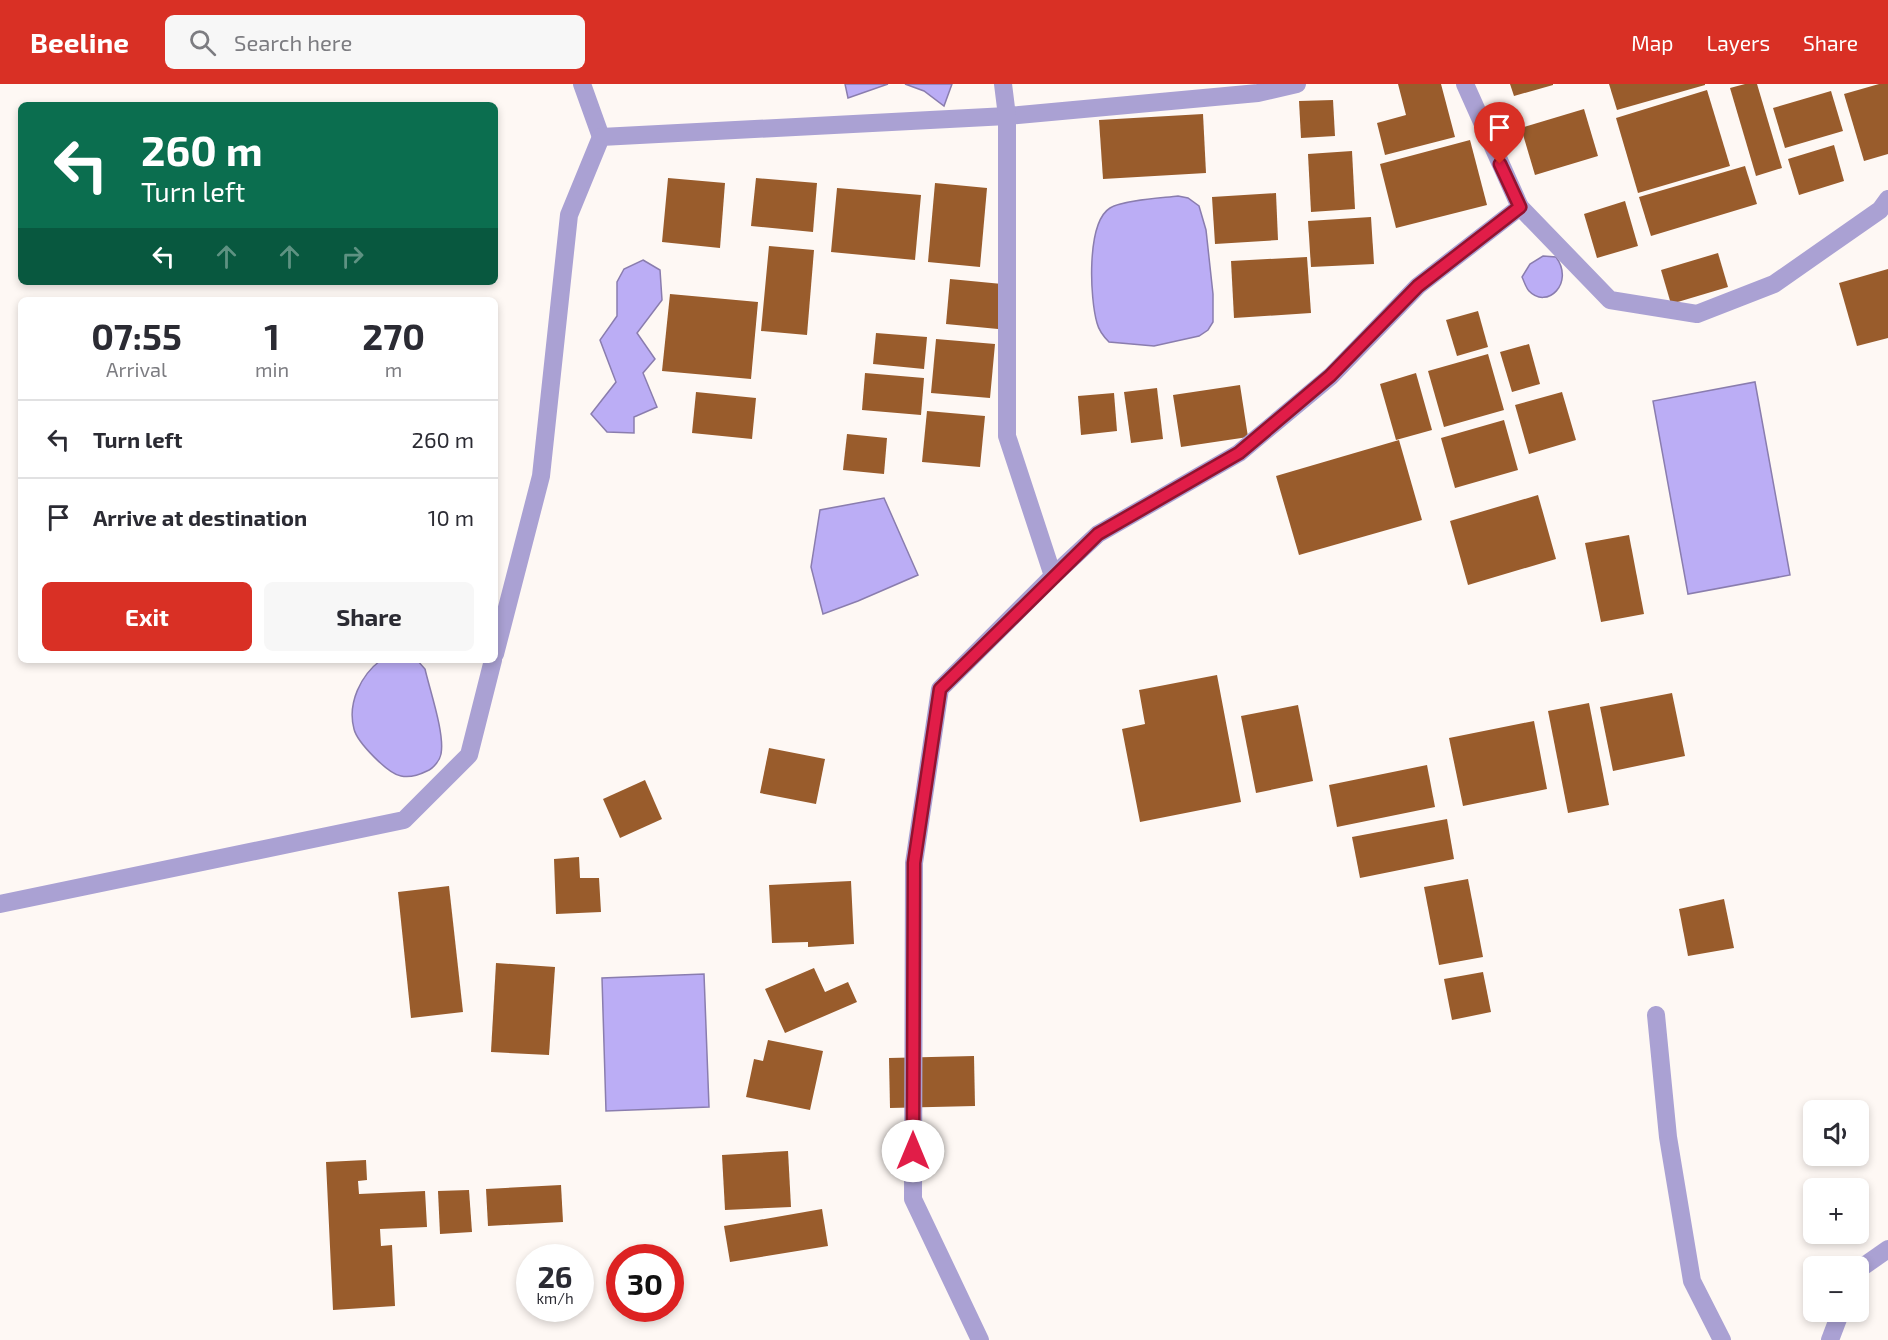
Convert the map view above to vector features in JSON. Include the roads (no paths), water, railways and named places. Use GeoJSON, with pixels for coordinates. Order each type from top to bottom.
{"type":"FeatureCollection","features":[{"type":"Feature","properties":{"kind":"street"},"geometry":{"type":"LineString","coordinates":[[498,642],[541,476],[569,215],[601,136],[582,84]]}},
{"type":"Feature","properties":{"kind":"street"},"geometry":{"type":"LineString","coordinates":[[1003,84],[1007,116],[1007,436],[1053,576]]}},
{"type":"Feature","properties":{"kind":"street"},"geometry":{"type":"LineString","coordinates":[[601,136],[1007,116],[1258,93],[1298,84]]}},
{"type":"Feature","properties":{"kind":"street"},"geometry":{"type":"LineString","coordinates":[[1465,84],[1520,207],[1610,300],[1696,314],[1774,284],[1880,210],[1888,199]]}},
{"type":"Feature","properties":{"kind":"street"},"geometry":{"type":"LineString","coordinates":[[980,1340],[913,1198],[914,863],[940,689],[1098,534],[1239,453],[1330,376],[1418,286],[1520,207]]}},
{"type":"Feature","properties":{"kind":"street"},"geometry":{"type":"LineString","coordinates":[[0,904],[405,820],[469,755],[493,663]]}},
{"type":"Feature","properties":{"kind":"street"},"geometry":{"type":"LineString","coordinates":[[1656,1015],[1668,1137],[1692,1281],[1722,1340]]}},
{"type":"Feature","properties":{"kind":"street"},"geometry":{"type":"LineString","coordinates":[[1869,1262],[1888,1249]]}},
{"type":"Feature","properties":{"kind":"street"},"geometry":{"type":"LineString","coordinates":[[1830,1340],[1837,1322]]}}]}
